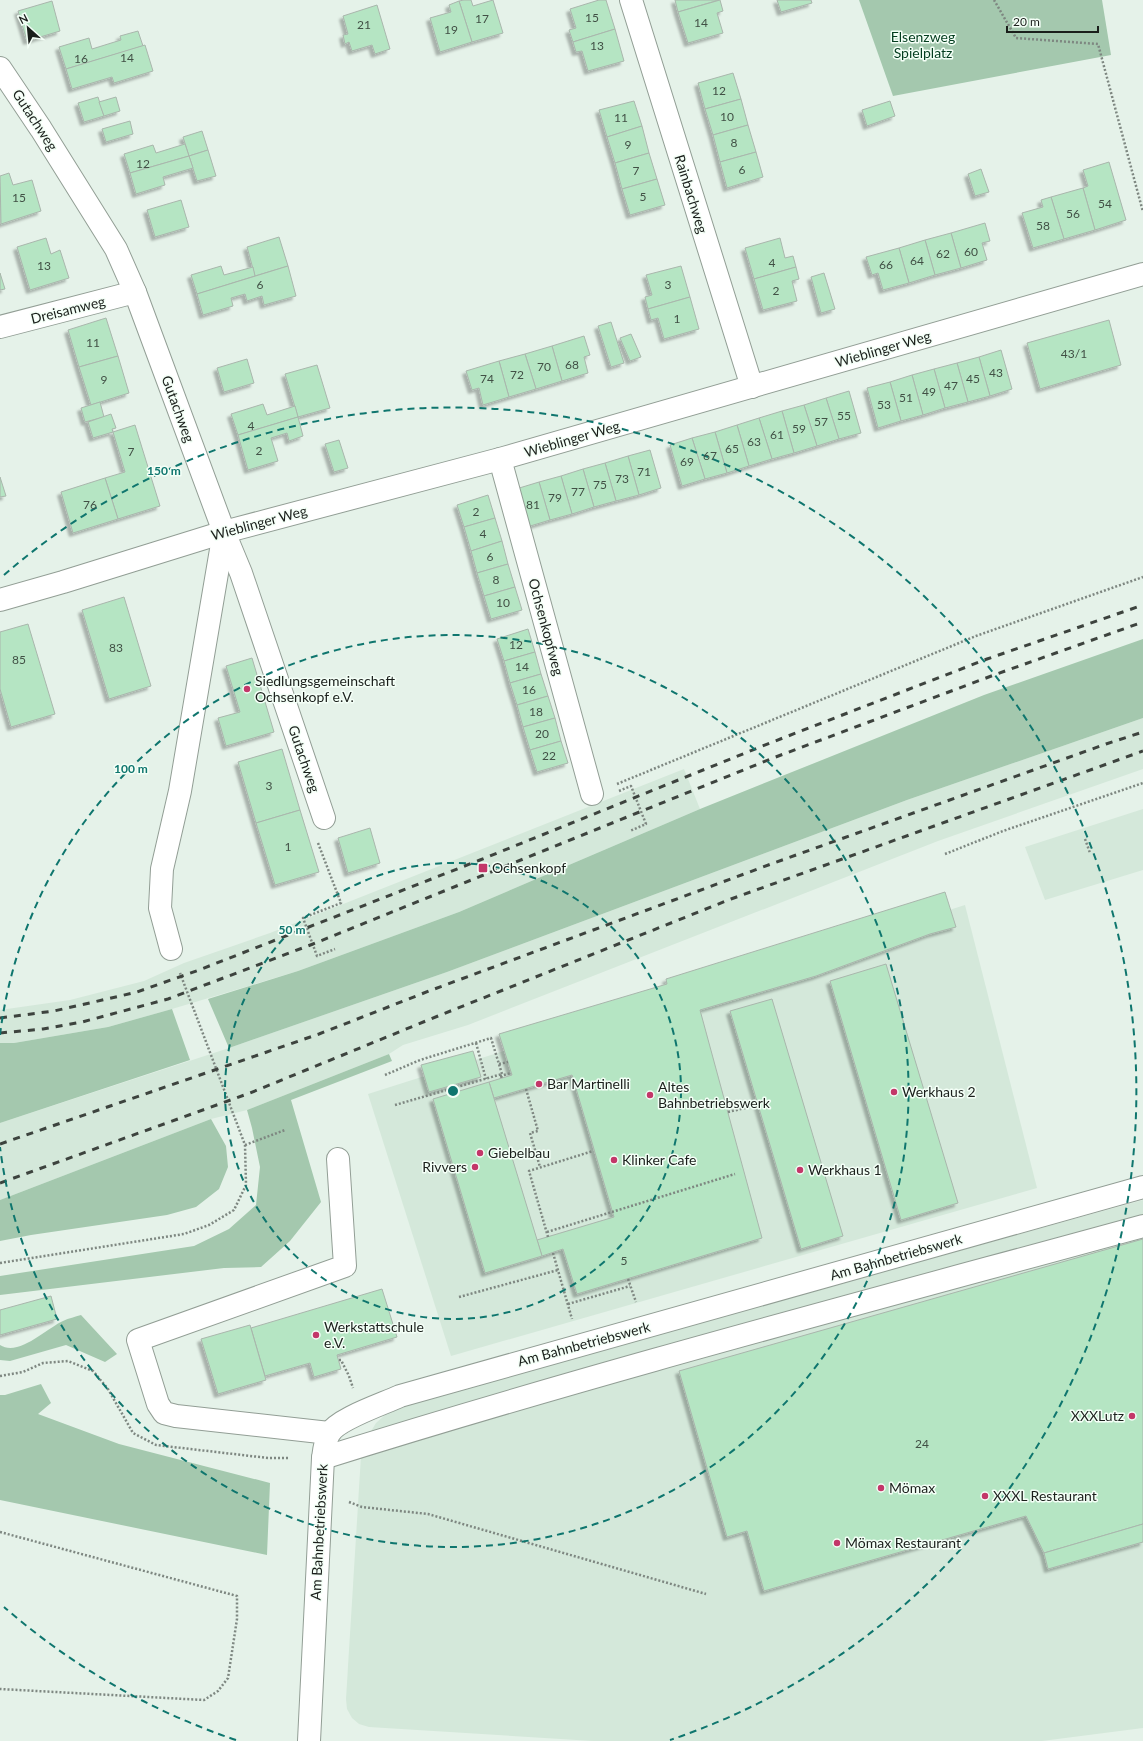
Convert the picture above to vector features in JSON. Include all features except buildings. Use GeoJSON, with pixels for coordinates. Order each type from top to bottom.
{"type":"FeatureCollection","features":[{"type":"Feature","properties":{"kind":"street","name":"Rainbachweg"},"geometry":{"type":"LineString","coordinates":[[631,0],[752,387]]}},
{"type":"Feature","properties":{"kind":"street","name":"Gutachweg"},"geometry":{"type":"LineString","coordinates":[[0,68],[41,129],[116,249],[135,292],[224,532],[241,573],[324,818]]}},
{"type":"Feature","properties":{"kind":"street","name":"Wieblinger Weg"},"geometry":{"type":"LineString","coordinates":[[0,600],[224,532],[500,459],[1143,274]]}},
{"type":"Feature","properties":{"kind":"street","name":"Dreisamweg"},"geometry":{"type":"LineString","coordinates":[[0,327],[135,292]]}},
{"type":"Feature","properties":{"kind":"street","name":"Ochsenkopfweg"},"geometry":{"type":"LineString","coordinates":[[500,459],[592,794]]}},
{"type":"Feature","properties":{"kind":"street"},"geometry":{"type":"LineString","coordinates":[[171,949],[160,908],[162,869],[180,791],[224,532]]}},
{"type":"Feature","properties":{"kind":"street"},"geometry":{"type":"LineString","coordinates":[[329,1433],[176,1416],[164,1413],[158,1404],[138,1340],[345,1266],[338,1159]]}},
{"type":"Feature","properties":{"kind":"street","name":"Am Bahnbetriebswerk"},"geometry":{"type":"LineString","coordinates":[[309,1741],[322,1458],[324,1446],[329,1433],[337,1424],[400,1396],[1143,1187]]}},
{"type":"Feature","properties":{"kind":"street"},"geometry":{"type":"LineString","coordinates":[[322,1458],[448,1418],[631,1365],[1143,1226]]}},
{"type":"Feature","properties":{"kind":"path"},"geometry":{"type":"LineString","coordinates":[[994,0],[1016,38],[1098,44],[1143,212]]}},
{"type":"Feature","properties":{"kind":"path"},"geometry":{"type":"LineString","coordinates":[[630,830],[646,824],[631,786],[595,801],[592,794],[976,636],[1143,577]]}},
{"type":"Feature","properties":{"kind":"path"},"geometry":{"type":"LineString","coordinates":[[945,854],[1003,831],[1143,783]]}},
{"type":"Feature","properties":{"kind":"path"},"geometry":{"type":"LineString","coordinates":[[324,818],[314,833],[340,903],[304,918],[317,956],[335,949]]}},
{"type":"Feature","properties":{"kind":"path"},"geometry":{"type":"LineString","coordinates":[[1085,839],[1090,853]]}},
{"type":"Feature","properties":{"kind":"path"},"geometry":{"type":"LineString","coordinates":[[0,1263],[184,1234],[209,1225],[234,1210],[246,1185],[245,1145],[171,949]]}},
{"type":"Feature","properties":{"kind":"path"},"geometry":{"type":"LineString","coordinates":[[385,1075],[420,1060],[491,1038],[502,1074],[501,1079]]}},
{"type":"Feature","properties":{"kind":"path"},"geometry":{"type":"LineString","coordinates":[[476,1043],[486,1080],[511,1073]]}},
{"type":"Feature","properties":{"kind":"path"},"geometry":{"type":"LineString","coordinates":[[499,1064],[508,1062]]}},
{"type":"Feature","properties":{"kind":"path"},"geometry":{"type":"LineString","coordinates":[[395,1105],[502,1074]]}},
{"type":"Feature","properties":{"kind":"path"},"geometry":{"type":"LineString","coordinates":[[526,1089],[538,1131],[530,1134],[540,1167]]}},
{"type":"Feature","properties":{"kind":"path"},"geometry":{"type":"LineString","coordinates":[[728,1112],[758,1104]]}},
{"type":"Feature","properties":{"kind":"path"},"geometry":{"type":"LineString","coordinates":[[245,1145],[285,1130]]}},
{"type":"Feature","properties":{"kind":"path"},"geometry":{"type":"LineString","coordinates":[[548,1237],[529,1170],[593,1151]]}},
{"type":"Feature","properties":{"kind":"path"},"geometry":{"type":"LineString","coordinates":[[547,1232],[734,1174]]}},
{"type":"Feature","properties":{"kind":"path"},"geometry":{"type":"LineString","coordinates":[[553,1253],[572,1319]]}},
{"type":"Feature","properties":{"kind":"path"},"geometry":{"type":"LineString","coordinates":[[459,1297],[558,1270]]}},
{"type":"Feature","properties":{"kind":"path"},"geometry":{"type":"LineString","coordinates":[[628,1279],[636,1302]]}},
{"type":"Feature","properties":{"kind":"path"},"geometry":{"type":"LineString","coordinates":[[568,1304],[630,1286]]}},
{"type":"Feature","properties":{"kind":"path"},"geometry":{"type":"LineString","coordinates":[[339,1360],[341,1360],[349,1376]]}},
{"type":"Feature","properties":{"kind":"path"},"geometry":{"type":"LineString","coordinates":[[0,1376],[23,1372],[43,1363]]}},
{"type":"Feature","properties":{"kind":"path"},"geometry":{"type":"LineString","coordinates":[[362,1507],[428,1514],[706,1594]]}},
{"type":"Feature","properties":{"kind":"path"},"geometry":{"type":"LineString","coordinates":[[0,1532],[237,1596],[238,1611],[228,1678],[218,1691],[204,1700],[0,1689]]}},
{"type":"Feature","properties":{"kind":"shaded area"},"geometry":{"type":"Polygon","coordinates":[[[1143,718],[1143,769],[938,841],[468,1025],[403,1045],[389,1054],[247,1110],[211,1119],[0,1200],[0,1123],[229,1048],[447,972],[907,800],[1143,718]]]}},
{"type":"Feature","properties":{"kind":"shaded area"},"geometry":{"type":"Polygon","coordinates":[[[684,769],[700,809],[459,912],[298,971],[172,1009],[108,1027],[14,1043],[0,1043],[0,1010],[70,1000],[144,981],[184,963],[270,933],[684,769]]]}},
{"type":"Feature","properties":{"kind":"shaded area"},"geometry":{"type":"Polygon","coordinates":[[[1143,809],[1143,870],[1045,900],[1025,847],[1143,809]]]}},
{"type":"Feature","properties":{"kind":"shaded area"},"geometry":{"type":"Polygon","coordinates":[[[965,905],[1037,1188],[451,1356],[368,1094],[965,905]]]}},
{"type":"Feature","properties":{"kind":"shaded area"},"geometry":{"type":"Polygon","coordinates":[[[1143,1200],[1143,1728],[1042,1741],[593,1741],[369,1727],[359,1724],[352,1718],[347,1709],[346,1699],[361,1456],[370,1433],[376,1423],[385,1415],[412,1402],[1143,1200]]]}},
{"type":"Feature","properties":{"kind":"green space","name":"Elsenzweg Spielplatz"},"geometry":{"type":"Polygon","coordinates":[[[859,0],[1102,0],[1111,55],[893,96],[859,0]]]}},
{"type":"Feature","properties":{"kind":"green space"},"geometry":{"type":"Polygon","coordinates":[[[1143,639],[1143,718],[907,800],[447,972],[229,1048],[208,999],[298,971],[459,912],[700,809],[984,695],[1143,639]]]}},
{"type":"Feature","properties":{"kind":"green space"},"geometry":{"type":"Polygon","coordinates":[[[172,1009],[190,1060],[0,1123],[0,1043],[14,1043],[108,1027],[172,1009]]]}},
{"type":"Feature","properties":{"kind":"green space"},"geometry":{"type":"Polygon","coordinates":[[[389,1054],[392,1061],[291,1100],[321,1202],[290,1241],[261,1267],[224,1268],[0,1295],[0,1276],[194,1246],[229,1229],[256,1205],[260,1167],[247,1110],[389,1054]]]}},
{"type":"Feature","properties":{"kind":"green space"},"geometry":{"type":"Polygon","coordinates":[[[211,1119],[226,1146],[228,1167],[219,1189],[196,1207],[167,1215],[0,1241],[0,1200],[211,1119]]]}},
{"type":"Feature","properties":{"kind":"green space"},"geometry":{"type":"Polygon","coordinates":[[[81,1315],[117,1354],[105,1362],[66,1345],[10,1361],[0,1360],[0,1345],[8,1348],[24,1345],[63,1321],[81,1315]]]}},
{"type":"Feature","properties":{"kind":"green space"},"geometry":{"type":"Polygon","coordinates":[[[41,1384],[51,1403],[38,1414],[119,1444],[270,1483],[267,1555],[0,1500],[0,1395],[5,1395],[41,1384]]]}},
{"type":"Feature","properties":{"kind":"railway"},"geometry":{"type":"LineString","coordinates":[[0,1018],[54,1011],[137,992],[199,970],[480,860],[770,743],[987,659],[1143,605]]}},
{"type":"Feature","properties":{"kind":"railway"},"geometry":{"type":"LineString","coordinates":[[0,1033],[43,1029],[82,1022],[168,999],[313,944],[773,758],[994,675],[1143,622]]}},
{"type":"Feature","properties":{"kind":"railway"},"geometry":{"type":"LineString","coordinates":[[0,1144],[319,1034],[429,991],[771,864],[1143,732]]}},
{"type":"Feature","properties":{"kind":"railway"},"geometry":{"type":"LineString","coordinates":[[0,1183],[250,1093],[731,899],[1143,751]]}},
{"type":"Feature","properties":{"kind":"place","name":"Siedlungsgemeinschaft Ochsenkopf e.V."},"geometry":{"type":"Point","coordinates":[247,689]}},
{"type":"Feature","properties":{"kind":"place","name":"Ochsenkopf"},"geometry":{"type":"Point","coordinates":[483,868]}},
{"type":"Feature","properties":{"kind":"place","name":"Bar Martinelli"},"geometry":{"type":"Point","coordinates":[539,1084]}},
{"type":"Feature","properties":{"kind":"place","name":"Werkhaus 2"},"geometry":{"type":"Point","coordinates":[894,1092]}},
{"type":"Feature","properties":{"kind":"place","name":"Altes Bahnbetriebswerk"},"geometry":{"type":"Point","coordinates":[650,1095]}},
{"type":"Feature","properties":{"kind":"place","name":"Giebelbau"},"geometry":{"type":"Point","coordinates":[480,1153]}},
{"type":"Feature","properties":{"kind":"place","name":"Klinker Cafe"},"geometry":{"type":"Point","coordinates":[614,1160]}},
{"type":"Feature","properties":{"kind":"place","name":"Rivvers"},"geometry":{"type":"Point","coordinates":[475,1167]}},
{"type":"Feature","properties":{"kind":"place","name":"Werkhaus 1"},"geometry":{"type":"Point","coordinates":[800,1170]}},
{"type":"Feature","properties":{"kind":"place","name":"Werkstattschule e.V."},"geometry":{"type":"Point","coordinates":[316,1335]}},
{"type":"Feature","properties":{"kind":"place","name":"XXXLutz"},"geometry":{"type":"Point","coordinates":[1132,1416]}},
{"type":"Feature","properties":{"kind":"place","name":"Mömax"},"geometry":{"type":"Point","coordinates":[881,1488]}},
{"type":"Feature","properties":{"kind":"place","name":"XXXL Restaurant"},"geometry":{"type":"Point","coordinates":[985,1496]}},
{"type":"Feature","properties":{"kind":"place","name":"Mömax Restaurant"},"geometry":{"type":"Point","coordinates":[837,1543]}}]}
